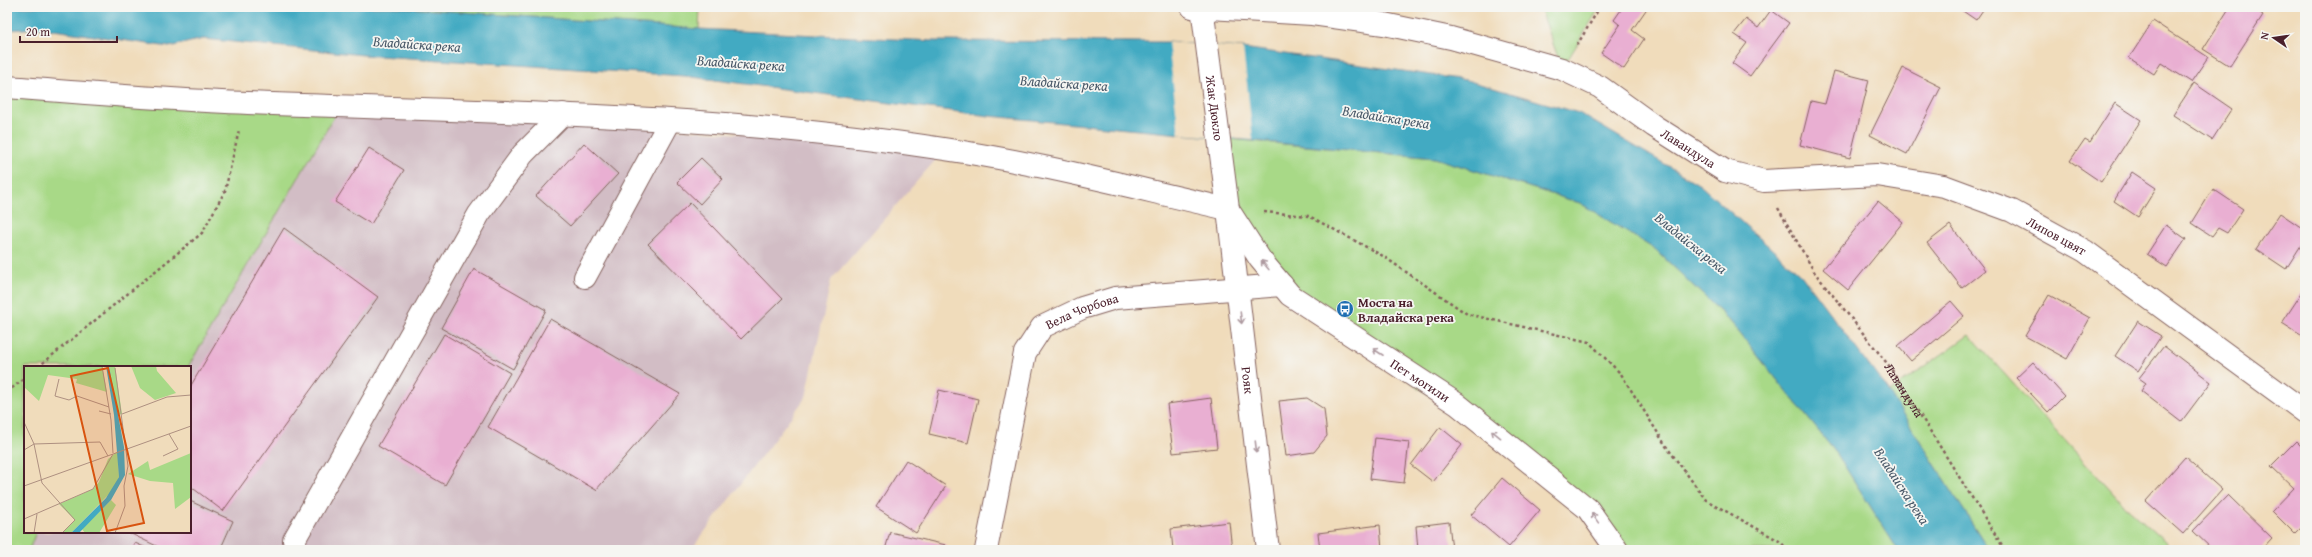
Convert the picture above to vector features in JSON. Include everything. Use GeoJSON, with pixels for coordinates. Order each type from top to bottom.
{"type":"FeatureCollection","features":[{"type":"Feature","properties":{"kind":"street","name":"Лавандула"},"geometry":{"type":"LineString","coordinates":[[1199,7],[1312,14],[1384,24],[1451,38],[1562,69],[1600,87],[1654,126],[1725,171],[1764,181]]}},
{"type":"Feature","properties":{"kind":"street","name":"Жак Дюкло"},"geometry":{"type":"LineString","coordinates":[[1199,7],[1208,45],[1218,138],[1228,209]]}},
{"type":"Feature","properties":{"kind":"street"},"geometry":{"type":"LineString","coordinates":[[7,87],[246,103],[563,114],[670,121],[838,136],[945,149],[1060,171],[1228,209]]}},
{"type":"Feature","properties":{"kind":"street"},"geometry":{"type":"LineString","coordinates":[[297,550],[294,540],[479,214],[523,154],[563,114]]}},
{"type":"Feature","properties":{"kind":"street"},"geometry":{"type":"LineString","coordinates":[[585,277],[670,121]]}},
{"type":"Feature","properties":{"kind":"street","name":"Липов цвят"},"geometry":{"type":"LineString","coordinates":[[1764,181],[1877,175],[1944,186],[2012,211],[2085,251],[2305,412]]}},
{"type":"Feature","properties":{"kind":"street","name":"Пет могили"},"geometry":{"type":"LineString","coordinates":[[1228,209],[1260,259],[1290,296],[1458,404],[1588,509],[1617,550]]}},
{"type":"Feature","properties":{"kind":"street","name":"Рояк"},"geometry":{"type":"LineString","coordinates":[[1228,209],[1268,550]]}},
{"type":"Feature","properties":{"kind":"street","name":"Вела Чорбова"},"geometry":{"type":"LineString","coordinates":[[986,550],[1025,353],[1042,327],[1082,308],[1115,298],[1238,290],[1282,285]]}},
{"type":"Feature","properties":{"kind":"path"},"geometry":{"type":"LineString","coordinates":[[1562,69],[1600,7]]}},
{"type":"Feature","properties":{"kind":"path"},"geometry":{"type":"LineString","coordinates":[[39,366],[202,233],[225,191],[246,103]]}},
{"type":"Feature","properties":{"kind":"path","name":"Лавандула"},"geometry":{"type":"LineString","coordinates":[[1764,181],[1783,220],[1815,273],[1890,367],[2005,550]]}},
{"type":"Feature","properties":{"kind":"path"},"geometry":{"type":"LineString","coordinates":[[1228,209],[1309,216],[1382,256],[1467,314],[1589,342],[1621,374],[1666,446],[1706,500],[1781,542],[1787,550]]}},
{"type":"Feature","properties":{"kind":"path"},"geometry":{"type":"LineString","coordinates":[[7,392],[24,379]]}},
{"type":"Feature","properties":{"kind":"shaded area"},"geometry":{"type":"Polygon","coordinates":[[[341,105],[945,149],[831,280],[806,397],[691,550],[29,550],[36,533],[191,533],[191,366],[189,366],[341,105]]]}},
{"type":"Feature","properties":{"kind":"green space"},"geometry":{"type":"Polygon","coordinates":[[[393,7],[700,7],[699,29],[393,7]]]}},
{"type":"Feature","properties":{"kind":"green space"},"geometry":{"type":"Polygon","coordinates":[[[1540,7],[1600,7],[1562,69],[1540,7]]]}},
{"type":"Feature","properties":{"kind":"green space"},"geometry":{"type":"Polygon","coordinates":[[[7,87],[341,105],[189,366],[24,366],[24,533],[36,533],[29,550],[7,550],[7,87]]]}},
{"type":"Feature","properties":{"kind":"green space"},"geometry":{"type":"Polygon","coordinates":[[[1218,138],[1435,158],[1580,203],[1656,250],[1729,320],[1837,454],[1898,550],[1617,550],[1588,509],[1290,295],[1228,209],[1218,138]]]}},
{"type":"Feature","properties":{"kind":"green space"},"geometry":{"type":"Polygon","coordinates":[[[1969,335],[2121,502],[2175,550],[1989,550],[1889,392],[1969,335]]]}},
{"type":"Feature","properties":{"kind":"water","name":"Владайска река"},"geometry":{"type":"Polygon","coordinates":[[[7,7],[393,7],[699,29],[934,41],[1168,42],[1243,48],[1466,80],[1579,113],[1700,185],[1801,275],[1889,392],[1989,550],[1898,550],[1837,454],[1729,320],[1656,250],[1580,203],[1435,158],[989,116],[684,76],[363,55],[203,39],[169,47],[40,28],[7,30],[7,7]]]}},
{"type":"Feature","properties":{"kind":"pier"},"geometry":{"type":"Polygon","coordinates":[[[1168,42],[1243,48],[1253,140],[1179,134],[1168,42]]]}},
{"type":"Feature","properties":{"kind":"building"},"geometry":{"type":"Polygon","coordinates":[[[1623,7],[1648,7],[1632,30],[1644,39],[1624,69],[1601,53],[1620,25],[1614,20],[1623,7]]]}},
{"type":"Feature","properties":{"kind":"building"},"geometry":{"type":"Polygon","coordinates":[[[1957,7],[1985,7],[1976,20],[1957,7]]]}},
{"type":"Feature","properties":{"kind":"building"},"geometry":{"type":"Polygon","coordinates":[[[2230,7],[2252,7],[2263,15],[2230,66],[2203,49],[2230,7]]]}},
{"type":"Feature","properties":{"kind":"building"},"geometry":{"type":"Polygon","coordinates":[[[1771,10],[1789,23],[1750,76],[1732,63],[1747,43],[1734,34],[1746,19],[1758,28],[1771,10]]]}},
{"type":"Feature","properties":{"kind":"building"},"geometry":{"type":"Polygon","coordinates":[[[2153,21],[2208,57],[2191,82],[2161,63],[2154,74],[2129,58],[2153,21]]]}},
{"type":"Feature","properties":{"kind":"building"},"geometry":{"type":"Polygon","coordinates":[[[1903,68],[1941,87],[1907,154],[1870,135],[1903,68]]]}},
{"type":"Feature","properties":{"kind":"building"},"geometry":{"type":"Polygon","coordinates":[[[1834,71],[1869,80],[1850,158],[1800,145],[1811,101],[1825,104],[1834,71]]]}},
{"type":"Feature","properties":{"kind":"building"},"geometry":{"type":"Polygon","coordinates":[[[2194,83],[2232,109],[2212,140],[2173,115],[2194,83]]]}},
{"type":"Feature","properties":{"kind":"building"},"geometry":{"type":"Polygon","coordinates":[[[2115,103],[2141,120],[2101,182],[2070,161],[2085,139],[2090,142],[2115,103]]]}},
{"type":"Feature","properties":{"kind":"building"},"geometry":{"type":"Polygon","coordinates":[[[584,143],[618,174],[570,226],[536,196],[584,143]]]}},
{"type":"Feature","properties":{"kind":"building"},"geometry":{"type":"Polygon","coordinates":[[[369,148],[404,170],[371,224],[335,202],[369,148]]]}},
{"type":"Feature","properties":{"kind":"building"},"geometry":{"type":"Polygon","coordinates":[[[701,158],[723,179],[700,204],[677,182],[701,158]]]}},
{"type":"Feature","properties":{"kind":"building"},"geometry":{"type":"Polygon","coordinates":[[[2132,172],[2156,188],[2138,217],[2114,201],[2132,172]]]}},
{"type":"Feature","properties":{"kind":"building"},"geometry":{"type":"Polygon","coordinates":[[[2213,189],[2243,209],[2227,233],[2218,228],[2212,236],[2192,223],[2213,189]]]}},
{"type":"Feature","properties":{"kind":"building"},"geometry":{"type":"Polygon","coordinates":[[[1878,201],[1903,222],[1848,290],[1823,269],[1878,201]]]}},
{"type":"Feature","properties":{"kind":"building"},"geometry":{"type":"Polygon","coordinates":[[[690,203],[782,299],[741,339],[648,244],[690,203]]]}},
{"type":"Feature","properties":{"kind":"building"},"geometry":{"type":"Polygon","coordinates":[[[2280,213],[2305,230],[2305,239],[2286,269],[2256,249],[2280,213]]]}},
{"type":"Feature","properties":{"kind":"building"},"geometry":{"type":"Polygon","coordinates":[[[1950,225],[1985,270],[1962,288],[1927,243],[1950,225]]]}},
{"type":"Feature","properties":{"kind":"building"},"geometry":{"type":"Polygon","coordinates":[[[2166,225],[2186,239],[2167,267],[2147,254],[2166,225]]]}},
{"type":"Feature","properties":{"kind":"building"},"geometry":{"type":"Polygon","coordinates":[[[284,228],[378,297],[223,511],[191,487],[191,385],[284,228]]]}},
{"type":"Feature","properties":{"kind":"building"},"geometry":{"type":"Polygon","coordinates":[[[474,269],[546,310],[513,369],[441,328],[474,269]]]}},
{"type":"Feature","properties":{"kind":"building"},"geometry":{"type":"Polygon","coordinates":[[[2305,288],[2305,337],[2304,337],[2282,323],[2305,288]]]}},
{"type":"Feature","properties":{"kind":"building"},"geometry":{"type":"Polygon","coordinates":[[[2049,295],[2090,318],[2067,359],[2025,336],[2049,295]]]}},
{"type":"Feature","properties":{"kind":"building"},"geometry":{"type":"Polygon","coordinates":[[[1951,301],[1964,316],[1911,361],[1898,346],[1951,301]]]}},
{"type":"Feature","properties":{"kind":"building"},"geometry":{"type":"Polygon","coordinates":[[[550,319],[680,394],[596,490],[488,427],[550,319]]]}},
{"type":"Feature","properties":{"kind":"building"},"geometry":{"type":"Polygon","coordinates":[[[2138,321],[2161,336],[2138,371],[2115,356],[2138,321]]]}},
{"type":"Feature","properties":{"kind":"building"},"geometry":{"type":"Polygon","coordinates":[[[444,334],[510,373],[445,485],[378,446],[444,334]]]}},
{"type":"Feature","properties":{"kind":"building"},"geometry":{"type":"Polygon","coordinates":[[[2164,346],[2211,382],[2181,422],[2141,391],[2146,383],[2139,378],[2164,346]]]}},
{"type":"Feature","properties":{"kind":"building"},"geometry":{"type":"Polygon","coordinates":[[[2033,362],[2064,396],[2048,412],[2016,378],[2033,362]]]}},
{"type":"Feature","properties":{"kind":"building"},"geometry":{"type":"Polygon","coordinates":[[[939,390],[978,399],[968,443],[929,434],[939,390]]]}},
{"type":"Feature","properties":{"kind":"building"},"geometry":{"type":"Polygon","coordinates":[[[1211,398],[1217,448],[1173,453],[1167,404],[1211,398]]]}},
{"type":"Feature","properties":{"kind":"building"},"geometry":{"type":"Polygon","coordinates":[[[1307,398],[1324,409],[1327,436],[1314,452],[1286,456],[1279,401],[1307,398]]]}},
{"type":"Feature","properties":{"kind":"building"},"geometry":{"type":"Polygon","coordinates":[[[1440,427],[1462,445],[1433,482],[1411,465],[1440,427]]]}},
{"type":"Feature","properties":{"kind":"building"},"geometry":{"type":"Polygon","coordinates":[[[1375,438],[1409,442],[1404,483],[1370,479],[1375,438]]]}},
{"type":"Feature","properties":{"kind":"building"},"geometry":{"type":"Polygon","coordinates":[[[2296,441],[2305,450],[2305,524],[2295,534],[2272,511],[2294,488],[2271,466],[2296,441]]]}},
{"type":"Feature","properties":{"kind":"building"},"geometry":{"type":"Polygon","coordinates":[[[2185,457],[2222,490],[2183,534],[2146,501],[2185,457]]]}},
{"type":"Feature","properties":{"kind":"building"},"geometry":{"type":"Polygon","coordinates":[[[906,460],[946,486],[916,533],[876,507],[906,460]]]}},
{"type":"Feature","properties":{"kind":"building"},"geometry":{"type":"Polygon","coordinates":[[[1502,478],[1540,510],[1509,547],[1471,515],[1502,478]]]}},
{"type":"Feature","properties":{"kind":"building"},"geometry":{"type":"Polygon","coordinates":[[[2228,495],[2272,538],[2261,550],[2213,550],[2193,531],[2228,495]]]}},
{"type":"Feature","properties":{"kind":"building"},"geometry":{"type":"Polygon","coordinates":[[[191,501],[233,521],[220,550],[165,550],[129,533],[191,533],[191,501]]]}},
{"type":"Feature","properties":{"kind":"building"},"geometry":{"type":"Polygon","coordinates":[[[1229,522],[1232,550],[1173,550],[1171,529],[1229,522]]]}},
{"type":"Feature","properties":{"kind":"building"},"geometry":{"type":"Polygon","coordinates":[[[1449,522],[1452,550],[1418,550],[1416,526],[1449,522]]]}},
{"type":"Feature","properties":{"kind":"building"},"geometry":{"type":"Polygon","coordinates":[[[1380,525],[1382,550],[1320,550],[1318,533],[1380,525]]]}},
{"type":"Feature","properties":{"kind":"building"},"geometry":{"type":"Polygon","coordinates":[[[890,532],[946,545],[945,550],[885,550],[890,532]]]}},
{"type":"Feature","properties":{"kind":"building"},"geometry":{"type":"Polygon","coordinates":[[[135,543],[151,550],[132,550],[135,543]]]}},
{"type":"Feature","properties":{"kind":"place","name":"Моста на Владайска река"},"geometry":{"type":"Point","coordinates":[1345,309]}}]}
